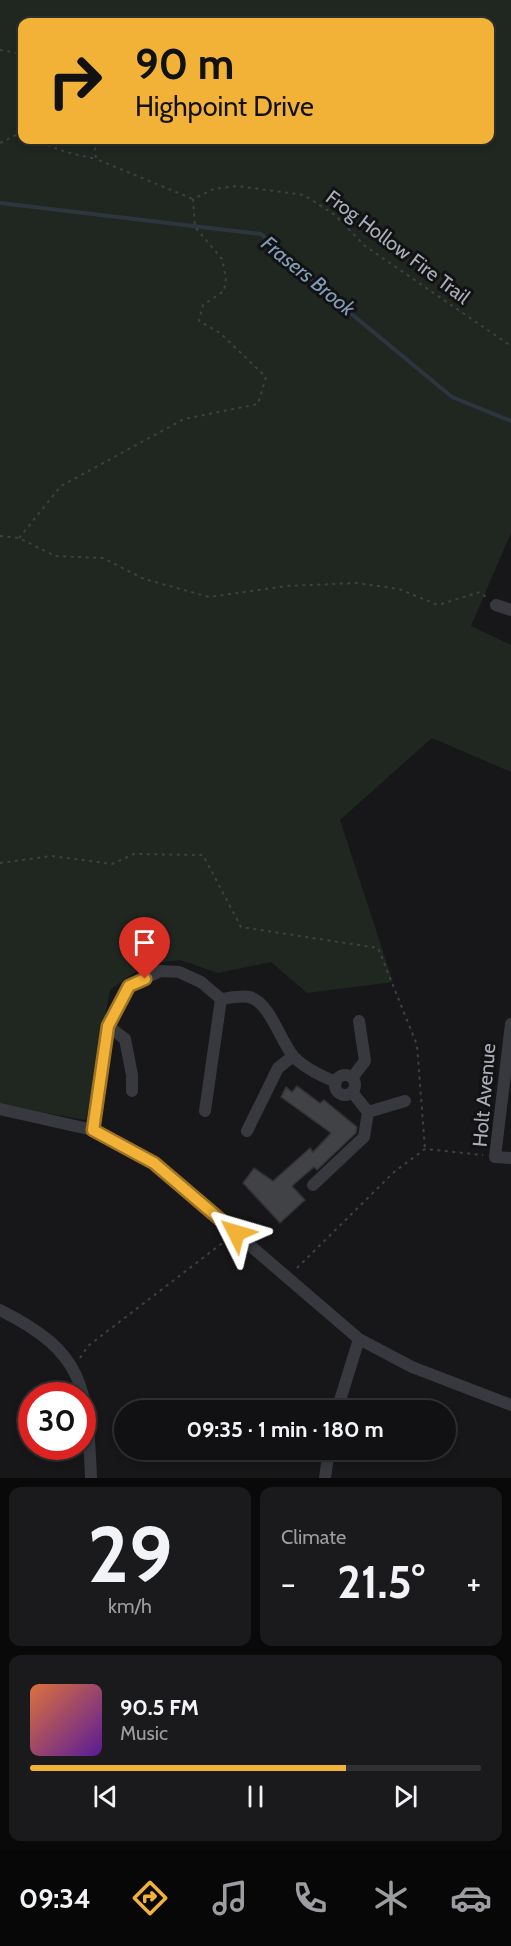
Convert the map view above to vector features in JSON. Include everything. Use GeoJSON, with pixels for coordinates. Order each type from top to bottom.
{"type":"FeatureCollection","features":[{"type":"Feature","properties":{"kind":"street"},"geometry":{"type":"LineString","coordinates":[[496,605],[511,610]]}},
{"type":"Feature","properties":{"kind":"street"},"geometry":{"type":"LineString","coordinates":[[93,1130],[108,1026],[129,986],[160,971],[179,972],[201,982],[221,999],[250,997],[265,1007],[293,1056],[314,1072],[336,1082]]}},
{"type":"Feature","properties":{"kind":"street"},"geometry":{"type":"LineString","coordinates":[[205,1111],[221,999]]}},
{"type":"Feature","properties":{"kind":"street"},"geometry":{"type":"LineString","coordinates":[[352,1078],[365,1061],[359,1021]]}},
{"type":"Feature","properties":{"kind":"street","name":"Holt Avenue"},"geometry":{"type":"LineString","coordinates":[[511,1024],[495,1157],[511,1158]]}},
{"type":"Feature","properties":{"kind":"street"},"geometry":{"type":"LineString","coordinates":[[108,1026],[125,1039],[132,1075],[132,1091]]}},
{"type":"Feature","properties":{"kind":"street"},"geometry":{"type":"LineString","coordinates":[[247,1131],[278,1068],[293,1056]]}},
{"type":"Feature","properties":{"kind":"street"},"geometry":{"type":"LineString","coordinates":[[336,1082],[343,1076],[352,1078]]}},
{"type":"Feature","properties":{"kind":"street"},"geometry":{"type":"LineString","coordinates":[[336,1082],[339,1093],[345,1095],[352,1092],[355,1087],[352,1078]]}},
{"type":"Feature","properties":{"kind":"street"},"geometry":{"type":"LineString","coordinates":[[313,1185],[364,1137],[368,1112],[352,1092]]}},
{"type":"Feature","properties":{"kind":"street"},"geometry":{"type":"LineString","coordinates":[[368,1112],[405,1101]]}},
{"type":"Feature","properties":{"kind":"street"},"geometry":{"type":"LineString","coordinates":[[0,1108],[93,1130],[154,1163],[286,1279],[359,1339],[412,1367],[511,1405]]}},
{"type":"Feature","properties":{"kind":"street"},"geometry":{"type":"LineString","coordinates":[[0,1310],[27,1324],[54,1343],[74,1368],[85,1403],[91,1477]]}},
{"type":"Feature","properties":{"kind":"street"},"geometry":{"type":"LineString","coordinates":[[340,1400],[359,1339]]}},
{"type":"Feature","properties":{"kind":"street"},"geometry":{"type":"LineString","coordinates":[[325,1478],[327,1460]]}},
{"type":"Feature","properties":{"kind":"path"},"geometry":{"type":"LineString","coordinates":[[0,50],[18,53]]}},
{"type":"Feature","properties":{"kind":"path"},"geometry":{"type":"LineString","coordinates":[[0,143],[18,134]]}},
{"type":"Feature","properties":{"kind":"path"},"geometry":{"type":"LineString","coordinates":[[20,538],[61,486],[184,419],[258,404],[266,377],[220,333],[199,321],[203,305],[224,291],[226,278],[222,259],[195,227],[194,199],[96,159],[44,144]]}},
{"type":"Feature","properties":{"kind":"path"},"geometry":{"type":"LineString","coordinates":[[94,144],[96,159]]}},
{"type":"Feature","properties":{"kind":"path","name":"Frog Hollow Fire Trail"},"geometry":{"type":"LineString","coordinates":[[194,199],[213,189],[237,186],[303,195],[335,215],[365,246],[511,346]]}},
{"type":"Feature","properties":{"kind":"path"},"geometry":{"type":"LineString","coordinates":[[0,536],[20,538],[55,556],[103,558],[144,579],[209,597],[287,586],[357,583],[399,589],[438,605],[480,592],[496,605]]}},
{"type":"Feature","properties":{"kind":"path"},"geometry":{"type":"LineString","coordinates":[[0,863],[52,856],[112,864],[134,854],[203,855],[241,927],[378,948],[417,1045],[425,1149]]}},
{"type":"Feature","properties":{"kind":"path"},"geometry":{"type":"LineString","coordinates":[[286,1279],[394,1172],[425,1149],[495,1157]]}},
{"type":"Feature","properties":{"kind":"path"},"geometry":{"type":"LineString","coordinates":[[74,1368],[88,1346],[236,1233]]}},
{"type":"Feature","properties":{"kind":"shaded area"},"geometry":{"type":"Polygon","coordinates":[[[0,0],[511,0],[511,533],[471,626],[511,645],[511,772],[432,738],[340,820],[393,982],[307,993],[271,962],[218,973],[180,960],[146,964],[110,990],[86,1120],[0,1105],[0,0]]]}},
{"type":"Feature","properties":{"kind":"building"},"geometry":{"type":"Polygon","coordinates":[[[297,1086],[320,1103],[324,1100],[357,1127],[356,1133],[317,1170],[314,1167],[292,1186],[305,1200],[280,1223],[243,1183],[254,1168],[273,1181],[310,1148],[313,1152],[331,1133],[281,1097],[286,1087],[292,1092],[297,1086]]]}},
{"type":"Feature","properties":{"kind":"waterway","name":"Frasers Brook"},"geometry":{"type":"LineString","coordinates":[[0,203],[261,234],[325,292],[452,397],[511,421]]}},
{"type":"Feature","properties":{"kind":"route"},"geometry":{"type":"LineString","coordinates":[[145,979],[129,986],[108,1026],[93,1130],[154,1163],[236,1233]]}}]}
